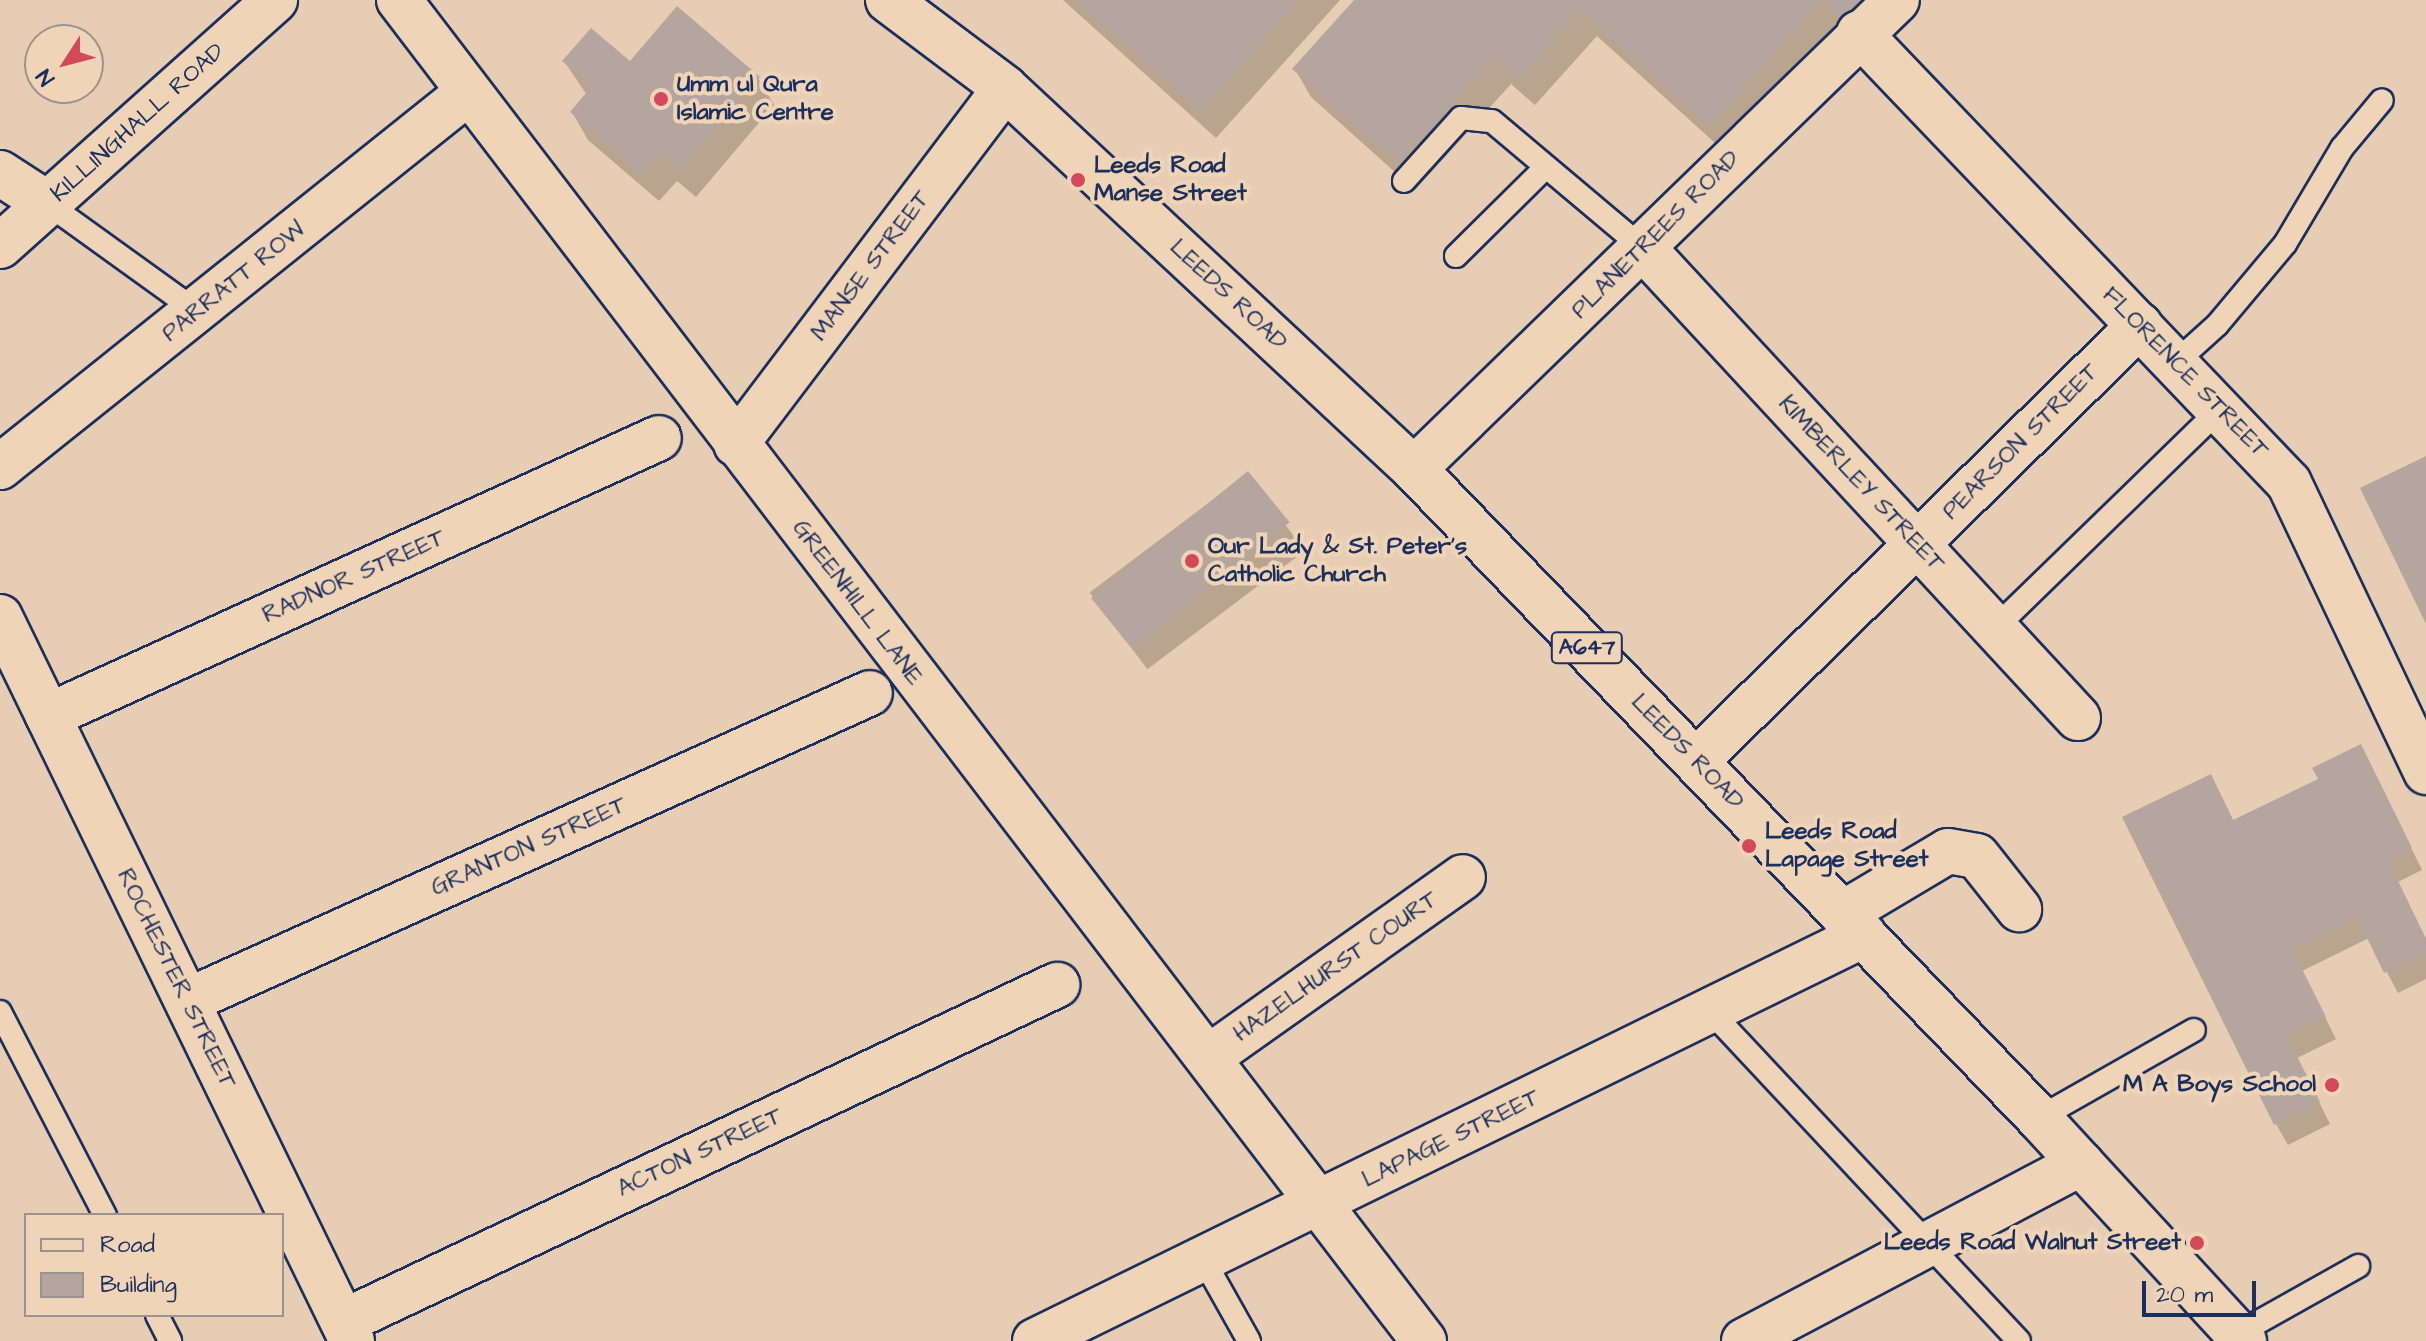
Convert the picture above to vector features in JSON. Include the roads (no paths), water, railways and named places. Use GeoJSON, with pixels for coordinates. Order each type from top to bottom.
{"type":"FeatureCollection","features":[{"type":"Feature","properties":{"kind":"main road","name":"KILLINGHALL ROAD"},"geometry":{"type":"LineString","coordinates":[[0,246],[275,0]]}},
{"type":"Feature","properties":{"kind":"main road","name":"GREENHILL LANE"},"geometry":{"type":"LineString","coordinates":[[399,0],[736,444],[1321,1202],[1424,1341]]}},
{"type":"Feature","properties":{"kind":"main road","name":"LEEDS ROAD"},"geometry":{"type":"LineString","coordinates":[[888,0],[1005,88],[1414,469],[2039,1118],[2241,1337]]}},
{"type":"Feature","properties":{"kind":"main road","name":"PLANETREES ROAD"},"geometry":{"type":"LineString","coordinates":[[1414,469],[1644,249],[1859,33],[1897,0]]}},
{"type":"Feature","properties":{"kind":"main road","name":"FLORENCE STREET"},"geometry":{"type":"LineString","coordinates":[[1859,33],[2221,408],[2289,483],[2426,772]]}},
{"type":"Feature","properties":{"kind":"main road","name":"MANSE STREET"},"geometry":{"type":"LineString","coordinates":[[736,444],[1005,88]]}},
{"type":"Feature","properties":{"kind":"main road","name":"PARRATT ROW"},"geometry":{"type":"LineString","coordinates":[[0,467],[198,312],[478,107]]}},
{"type":"Feature","properties":{"kind":"main road"},"geometry":{"type":"LineString","coordinates":[[0,173],[48,204]]}},
{"type":"Feature","properties":{"kind":"main road","name":"KIMBERLEY STREET"},"geometry":{"type":"LineString","coordinates":[[1644,249],[2078,718]]}},
{"type":"Feature","properties":{"kind":"main road","name":"PEARSON STREET"},"geometry":{"type":"LineString","coordinates":[[1696,761],[2140,325]]}},
{"type":"Feature","properties":{"kind":"main road","name":"RADNOR STREET"},"geometry":{"type":"LineString","coordinates":[[48,716],[659,438]]}},
{"type":"Feature","properties":{"kind":"main road","name":"ROCHESTER STREET"},"geometry":{"type":"LineString","coordinates":[[0,617],[348,1332]]}},
{"type":"Feature","properties":{"kind":"main road","name":"GRANTON STREET"},"geometry":{"type":"LineString","coordinates":[[187,1001],[870,693]]}},
{"type":"Feature","properties":{"kind":"main road","name":"LAPAGE STREET"},"geometry":{"type":"LineString","coordinates":[[1035,1341],[1079,1331],[1203,1259],[1761,989],[1948,851],[1977,856],[2019,909]]}},
{"type":"Feature","properties":{"kind":"main road","name":"HAZELHURST COURT"},"geometry":{"type":"LineString","coordinates":[[1209,1057],[1463,877]]}},
{"type":"Feature","properties":{"kind":"main road","name":"ACTON STREET"},"geometry":{"type":"LineString","coordinates":[[348,1332],[1057,985]]}},
{"type":"Feature","properties":{"kind":"main road"},"geometry":{"type":"LineString","coordinates":[[1773,1335],[1929,1240],[2081,1163]]}},
{"type":"Feature","properties":{"kind":"lane"},"geometry":{"type":"LineString","coordinates":[[2176,362],[2217,325],[2285,244],[2342,148],[2382,100]]}},
{"type":"Feature","properties":{"kind":"lane"},"geometry":{"type":"LineString","coordinates":[[1404,181],[1461,118],[1492,121],[1544,169],[1644,249]]}},
{"type":"Feature","properties":{"kind":"lane"},"geometry":{"type":"LineString","coordinates":[[1456,256],[1544,169]]}},
{"type":"Feature","properties":{"kind":"lane"},"geometry":{"type":"LineString","coordinates":[[48,204],[198,312]]}},
{"type":"Feature","properties":{"kind":"lane"},"geometry":{"type":"LineString","coordinates":[[1994,629],[2221,408]]}},
{"type":"Feature","properties":{"kind":"lane"},"geometry":{"type":"LineString","coordinates":[[0,1012],[104,1213]]}},
{"type":"Feature","properties":{"kind":"lane"},"geometry":{"type":"LineString","coordinates":[[1712,1013],[1929,1240],[2019,1341]]}},
{"type":"Feature","properties":{"kind":"lane"},"geometry":{"type":"LineString","coordinates":[[2039,1118],[2194,1030]]}},
{"type":"Feature","properties":{"kind":"lane"},"geometry":{"type":"LineString","coordinates":[[1203,1259],[1249,1341]]}},
{"type":"Feature","properties":{"kind":"lane"},"geometry":{"type":"LineString","coordinates":[[2241,1337],[2358,1266]]}},
{"type":"Feature","properties":{"kind":"lane"},"geometry":{"type":"LineString","coordinates":[[158,1317],[170,1341]]}},
{"type":"Feature","properties":{"kind":"place","name":"Umm ul Qura Islamic Centre"},"geometry":{"type":"Point","coordinates":[661,99]}},
{"type":"Feature","properties":{"kind":"place","name":"Leeds Road Manse Street"},"geometry":{"type":"Point","coordinates":[1078,180]}},
{"type":"Feature","properties":{"kind":"place","name":"Our Lady & St. Peter’s Catholic Church"},"geometry":{"type":"Point","coordinates":[1192,561]}},
{"type":"Feature","properties":{"kind":"place","name":"Leeds Road Lapage Street"},"geometry":{"type":"Point","coordinates":[1749,846]}},
{"type":"Feature","properties":{"kind":"place","name":"M A Boys School"},"geometry":{"type":"Point","coordinates":[2332,1085]}},
{"type":"Feature","properties":{"kind":"place","name":"Leeds Road Walnut Street"},"geometry":{"type":"Point","coordinates":[2197,1243]}}]}
